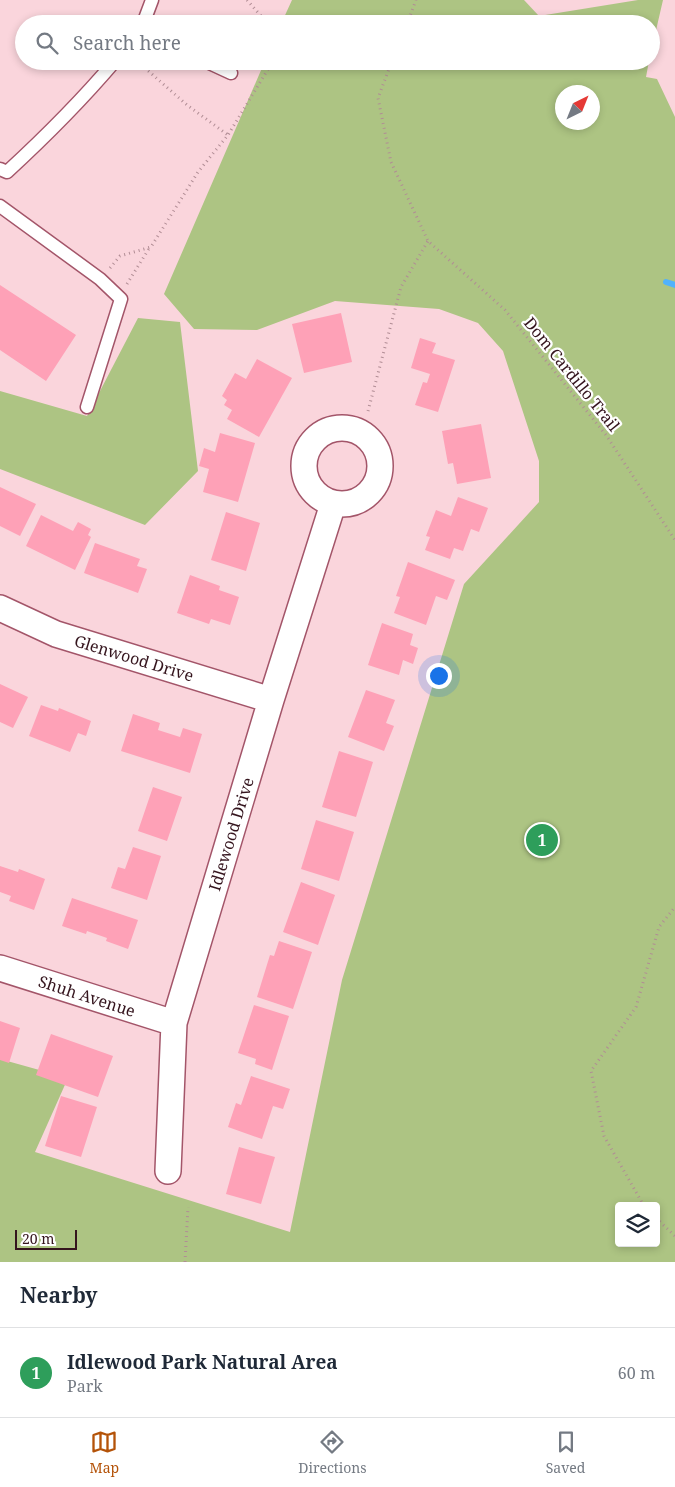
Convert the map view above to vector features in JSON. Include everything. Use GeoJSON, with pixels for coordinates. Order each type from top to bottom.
{"type":"FeatureCollection","features":[{"type":"Feature","properties":{"kind":"street","name":"Idlewood Drive"},"geometry":{"type":"LineString","coordinates":[[168,1171],[174,1023],[271,700],[333,504]]}},
{"type":"Feature","properties":{"kind":"street","name":"Glenwood Drive"},"geometry":{"type":"LineString","coordinates":[[0,608],[56,634],[271,700]]}},
{"type":"Feature","properties":{"kind":"street","name":"Shuh Avenue"},"geometry":{"type":"LineString","coordinates":[[0,968],[174,1023]]}},
{"type":"Feature","properties":{"kind":"lane"},"geometry":{"type":"LineString","coordinates":[[146,15],[152,0]]}},
{"type":"Feature","properties":{"kind":"lane"},"geometry":{"type":"LineString","coordinates":[[2,175],[40,142],[107,70]]}},
{"type":"Feature","properties":{"kind":"lane"},"geometry":{"type":"LineString","coordinates":[[224,70],[231,73]]}},
{"type":"Feature","properties":{"kind":"lane"},"geometry":{"type":"LineString","coordinates":[[0,206],[100,279],[121,299],[88,407]]}},
{"type":"Feature","properties":{"kind":"path"},"geometry":{"type":"LineString","coordinates":[[247,0],[260,15]]}},
{"type":"Feature","properties":{"kind":"path"},"geometry":{"type":"LineString","coordinates":[[410,15],[416,0]]}},
{"type":"Feature","properties":{"kind":"path"},"geometry":{"type":"LineString","coordinates":[[147,70],[187,105],[228,135]]}},
{"type":"Feature","properties":{"kind":"path"},"geometry":{"type":"LineString","coordinates":[[121,299],[126,285],[150,246],[198,172],[228,135],[268,70]]}},
{"type":"Feature","properties":{"kind":"path"},"geometry":{"type":"LineString","coordinates":[[368,410],[401,286],[428,241],[391,162],[378,98],[389,70]]}},
{"type":"Feature","properties":{"kind":"path","name":"Dom Cardillo Trail"},"geometry":{"type":"LineString","coordinates":[[428,241],[505,310],[606,434],[675,540]]}},
{"type":"Feature","properties":{"kind":"path"},"geometry":{"type":"LineString","coordinates":[[100,279],[120,256],[150,246]]}},
{"type":"Feature","properties":{"kind":"path"},"geometry":{"type":"LineString","coordinates":[[642,1202],[604,1136],[592,1071],[636,1007],[658,928],[675,906]]}},
{"type":"Feature","properties":{"kind":"path"},"geometry":{"type":"LineString","coordinates":[[185,1262],[188,1207]]}},
{"type":"Feature","properties":{"kind":"path"},"geometry":{"type":"LineString","coordinates":[[660,1222],[675,1236]]}},
{"type":"Feature","properties":{"kind":"green space"},"geometry":{"type":"Polygon","coordinates":[[[292,0],[524,0],[538,15],[285,15],[292,0]]]}},
{"type":"Feature","properties":{"kind":"green space"},"geometry":{"type":"Polygon","coordinates":[[[638,0],[663,0],[660,15],[545,15],[638,0]]]}},
{"type":"Feature","properties":{"kind":"green space"},"geometry":{"type":"Polygon","coordinates":[[[261,70],[647,70],[646,77],[657,79],[675,117],[675,1262],[0,1262],[0,1059],[68,1078],[35,1152],[290,1232],[342,980],[464,584],[539,502],[539,461],[503,351],[478,323],[439,309],[335,301],[257,330],[194,329],[164,294],[261,70]]]}},
{"type":"Feature","properties":{"kind":"green space"},"geometry":{"type":"Polygon","coordinates":[[[138,318],[180,322],[198,471],[145,525],[0,469],[0,391],[87,416],[138,318]]]}},
{"type":"Feature","properties":{"kind":"building"},"geometry":{"type":"Polygon","coordinates":[[[0,285],[76,335],[46,381],[0,350],[0,285]]]}},
{"type":"Feature","properties":{"kind":"building"},"geometry":{"type":"Polygon","coordinates":[[[341,313],[352,362],[304,373],[292,324],[341,313]]]}},
{"type":"Feature","properties":{"kind":"building"},"geometry":{"type":"Polygon","coordinates":[[[420,338],[436,343],[432,353],[455,360],[438,412],[415,405],[423,382],[427,383],[430,374],[411,368],[420,338]]]}},
{"type":"Feature","properties":{"kind":"building"},"geometry":{"type":"Polygon","coordinates":[[[257,359],[292,378],[259,437],[227,419],[232,410],[224,405],[227,400],[222,396],[235,373],[246,379],[257,359]]]}},
{"type":"Feature","properties":{"kind":"building"},"geometry":{"type":"Polygon","coordinates":[[[481,424],[491,478],[457,484],[453,463],[448,464],[442,431],[481,424]]]}},
{"type":"Feature","properties":{"kind":"building"},"geometry":{"type":"Polygon","coordinates":[[[220,433],[255,443],[238,502],[203,492],[209,469],[199,466],[204,448],[215,452],[220,433]]]}},
{"type":"Feature","properties":{"kind":"building"},"geometry":{"type":"Polygon","coordinates":[[[0,487],[36,504],[20,536],[0,526],[0,487]]]}},
{"type":"Feature","properties":{"kind":"building"},"geometry":{"type":"Polygon","coordinates":[[[458,497],[488,508],[479,532],[471,529],[463,551],[454,548],[450,559],[425,550],[430,537],[426,536],[436,510],[451,516],[458,497]]]}},
{"type":"Feature","properties":{"kind":"building"},"geometry":{"type":"Polygon","coordinates":[[[226,512],[260,523],[246,571],[211,560],[226,512]]]}},
{"type":"Feature","properties":{"kind":"building"},"geometry":{"type":"Polygon","coordinates":[[[41,515],[73,531],[78,522],[91,529],[88,535],[91,537],[75,570],[26,546],[41,515]]]}},
{"type":"Feature","properties":{"kind":"building"},"geometry":{"type":"Polygon","coordinates":[[[95,543],[140,559],[137,566],[147,569],[138,593],[84,573],[95,543]]]}},
{"type":"Feature","properties":{"kind":"building"},"geometry":{"type":"Polygon","coordinates":[[[408,562],[455,580],[447,600],[436,596],[426,625],[394,613],[400,597],[396,596],[408,562]]]}},
{"type":"Feature","properties":{"kind":"building"},"geometry":{"type":"Polygon","coordinates":[[[190,575],[220,586],[219,590],[239,597],[230,625],[211,619],[209,624],[177,613],[190,575]]]}},
{"type":"Feature","properties":{"kind":"building"},"geometry":{"type":"Polygon","coordinates":[[[382,623],[413,634],[410,645],[418,648],[413,664],[403,660],[399,675],[368,665],[382,623]]]}},
{"type":"Feature","properties":{"kind":"building"},"geometry":{"type":"Polygon","coordinates":[[[0,684],[28,697],[13,728],[0,722],[0,684]]]}},
{"type":"Feature","properties":{"kind":"building"},"geometry":{"type":"Polygon","coordinates":[[[366,690],[395,700],[386,723],[394,726],[384,751],[348,737],[366,690]]]}},
{"type":"Feature","properties":{"kind":"building"},"geometry":{"type":"Polygon","coordinates":[[[41,705],[58,711],[59,708],[91,721],[86,736],[78,733],[70,752],[29,736],[41,705]]]}},
{"type":"Feature","properties":{"kind":"building"},"geometry":{"type":"Polygon","coordinates":[[[133,714],[160,723],[158,730],[180,737],[183,728],[202,734],[190,773],[121,751],[133,714]]]}},
{"type":"Feature","properties":{"kind":"building"},"geometry":{"type":"Polygon","coordinates":[[[339,751],[373,762],[356,817],[322,807],[339,751]]]}},
{"type":"Feature","properties":{"kind":"building"},"geometry":{"type":"Polygon","coordinates":[[[153,787],[182,797],[167,841],[138,831],[153,787]]]}},
{"type":"Feature","properties":{"kind":"building"},"geometry":{"type":"Polygon","coordinates":[[[316,820],[354,832],[339,881],[301,869],[316,820]]]}},
{"type":"Feature","properties":{"kind":"building"},"geometry":{"type":"Polygon","coordinates":[[[133,847],[161,856],[147,900],[111,888],[118,867],[125,869],[133,847]]]}},
{"type":"Feature","properties":{"kind":"building"},"geometry":{"type":"Polygon","coordinates":[[[0,866],[18,872],[19,869],[45,879],[34,910],[9,901],[11,896],[0,892],[0,866]]]}},
{"type":"Feature","properties":{"kind":"building"},"geometry":{"type":"Polygon","coordinates":[[[301,882],[335,895],[318,945],[283,932],[301,882]]]}},
{"type":"Feature","properties":{"kind":"building"},"geometry":{"type":"Polygon","coordinates":[[[72,898],[138,920],[128,949],[106,941],[107,938],[87,931],[86,934],[62,926],[72,898]]]}},
{"type":"Feature","properties":{"kind":"building"},"geometry":{"type":"Polygon","coordinates":[[[279,941],[312,952],[293,1009],[257,997],[270,955],[274,956],[279,941]]]}},
{"type":"Feature","properties":{"kind":"building"},"geometry":{"type":"Polygon","coordinates":[[[254,1005],[289,1016],[272,1070],[255,1064],[256,1059],[238,1053],[254,1005]]]}},
{"type":"Feature","properties":{"kind":"building"},"geometry":{"type":"Polygon","coordinates":[[[0,1021],[20,1028],[9,1063],[0,1060],[0,1021]]]}},
{"type":"Feature","properties":{"kind":"building"},"geometry":{"type":"Polygon","coordinates":[[[51,1034],[113,1056],[98,1097],[36,1075],[51,1034]]]}},
{"type":"Feature","properties":{"kind":"building"},"geometry":{"type":"Polygon","coordinates":[[[251,1076],[290,1089],[283,1109],[273,1106],[262,1139],[228,1127],[236,1103],[241,1105],[251,1076]]]}},
{"type":"Feature","properties":{"kind":"building"},"geometry":{"type":"Polygon","coordinates":[[[61,1096],[97,1107],[81,1157],[45,1146],[61,1096]]]}},
{"type":"Feature","properties":{"kind":"building"},"geometry":{"type":"Polygon","coordinates":[[[239,1147],[275,1157],[261,1204],[226,1194],[239,1147]]]}},
{"type":"Feature","properties":{"kind":"waterway"},"geometry":{"type":"LineString","coordinates":[[666,282],[675,285]]}},
{"type":"Feature","properties":{"kind":"place","name":"Idlewood Park Natural Area"},"geometry":{"type":"Point","coordinates":[542,840]}}]}
